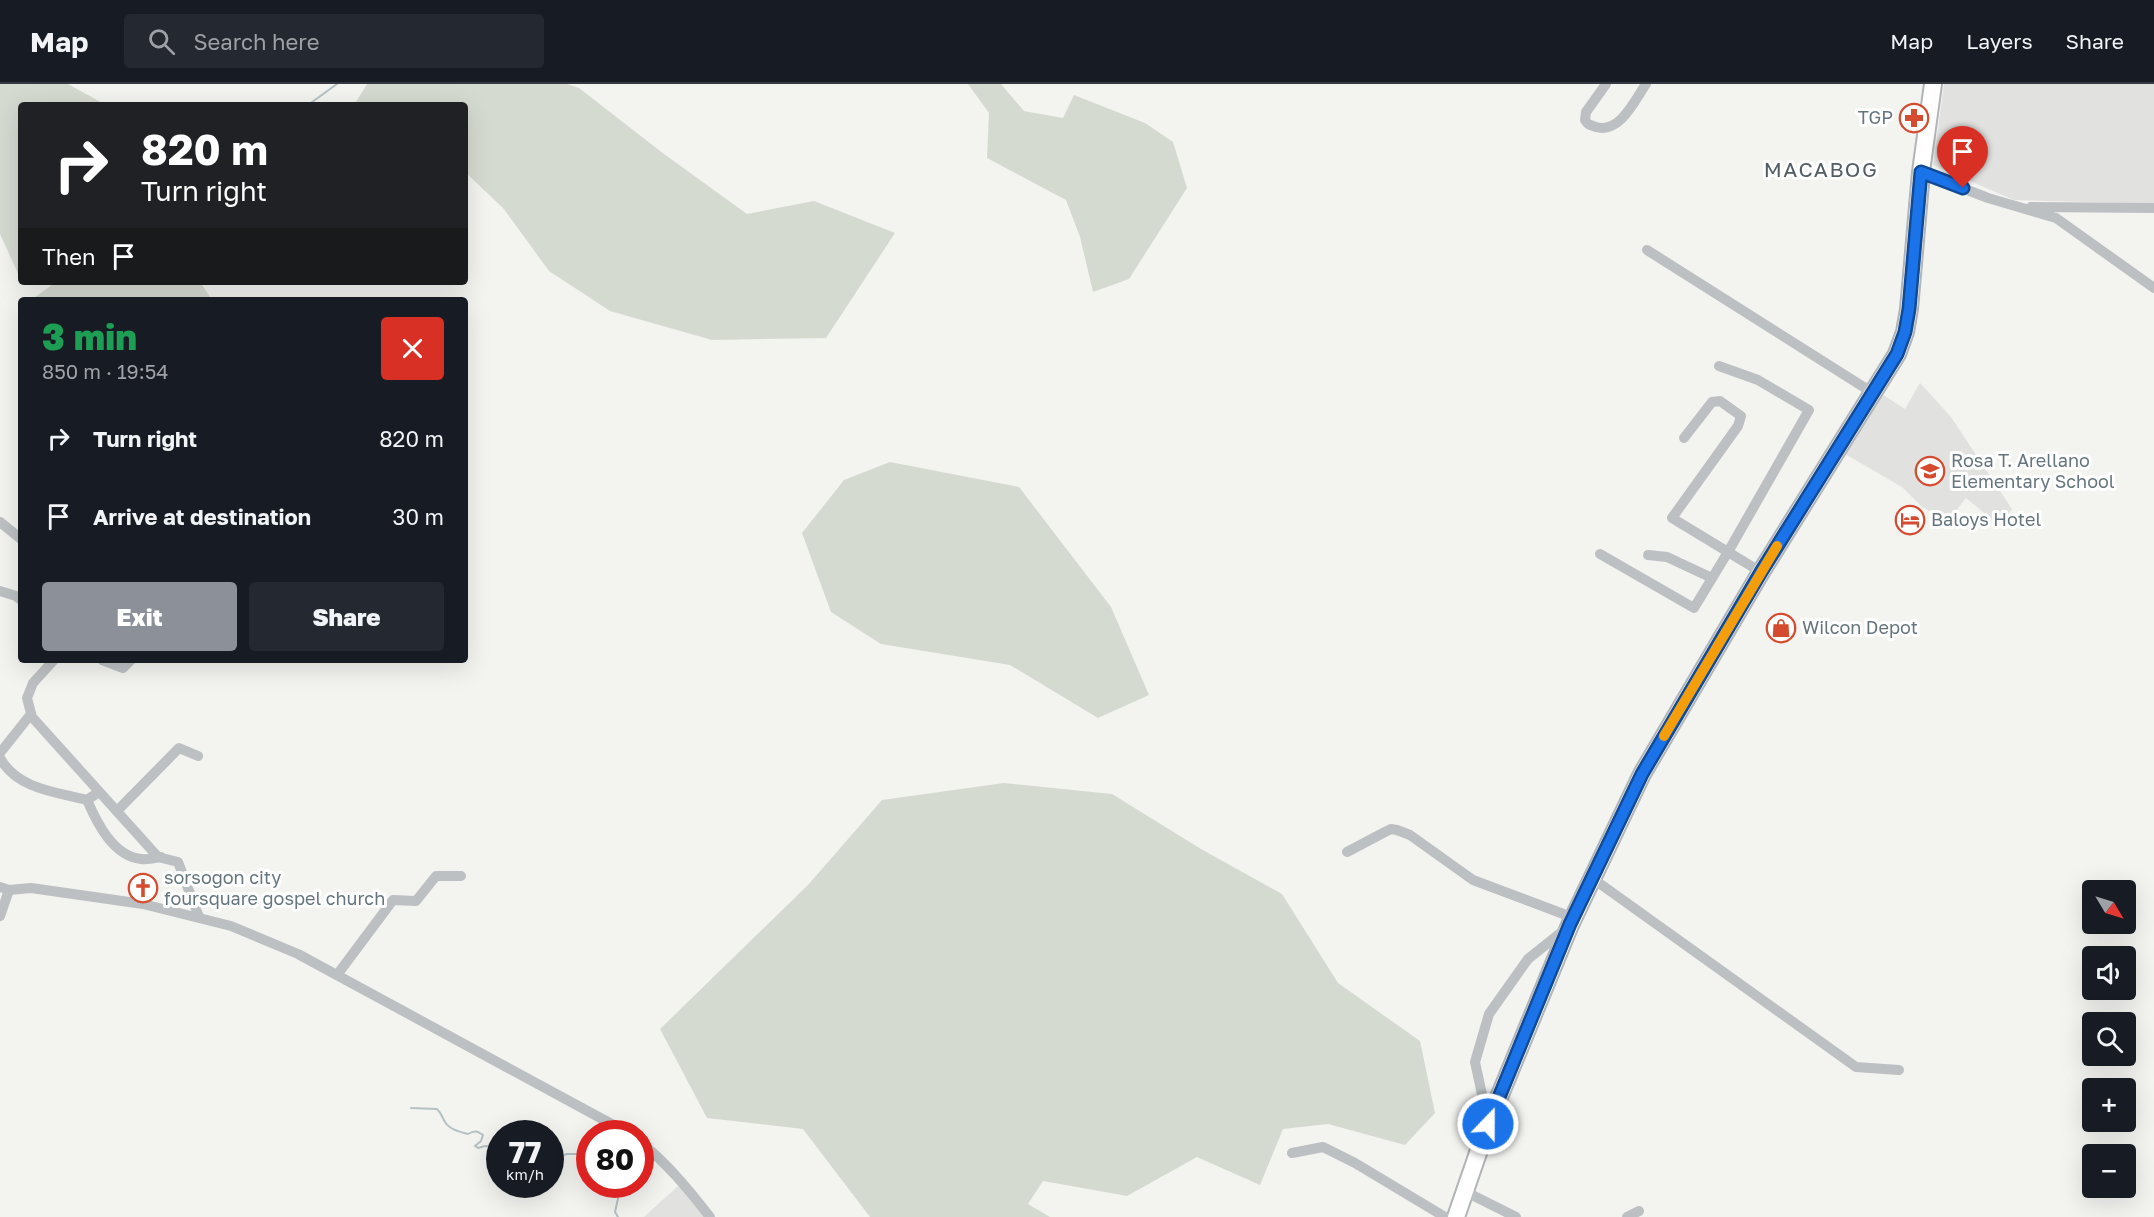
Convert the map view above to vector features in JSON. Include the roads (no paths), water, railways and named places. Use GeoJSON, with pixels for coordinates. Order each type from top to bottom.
{"type":"FeatureCollection","features":[{"type":"Feature","properties":{"kind":"highway"},"geometry":{"type":"LineString","coordinates":[[1456,1217],[1488,1124],[1572,921],[1642,774],[1761,572],[1897,354],[1905,332],[1921,172],[1933,84]]}},
{"type":"Feature","properties":{"kind":"street"},"geometry":{"type":"LineString","coordinates":[[1606,84],[1586,112],[1585,120],[1588,124],[1602,129],[1612,127],[1619,122],[1646,84]]}},
{"type":"Feature","properties":{"kind":"street"},"geometry":{"type":"LineString","coordinates":[[1921,172],[1988,198],[2056,218],[2154,288]]}},
{"type":"Feature","properties":{"kind":"street"},"geometry":{"type":"LineString","coordinates":[[2018,207],[2154,208]]}},
{"type":"Feature","properties":{"kind":"street"},"geometry":{"type":"LineString","coordinates":[[1647,250],[1873,393]]}},
{"type":"Feature","properties":{"kind":"street"},"geometry":{"type":"LineString","coordinates":[[1600,554],[1694,608],[1809,410],[1758,380],[1719,366]]}},
{"type":"Feature","properties":{"kind":"street"},"geometry":{"type":"LineString","coordinates":[[1684,438],[1712,402],[1720,401],[1740,416],[1738,426],[1672,518],[1761,572]]}},
{"type":"Feature","properties":{"kind":"street"},"geometry":{"type":"LineString","coordinates":[[0,522],[18,537]]}},
{"type":"Feature","properties":{"kind":"street"},"geometry":{"type":"LineString","coordinates":[[1648,555],[1667,557],[1712,578]]}},
{"type":"Feature","properties":{"kind":"street"},"geometry":{"type":"LineString","coordinates":[[0,591],[18,595]]}},
{"type":"Feature","properties":{"kind":"street"},"geometry":{"type":"LineString","coordinates":[[51,663],[33,683],[27,698],[31,714],[99,792],[161,857]]}},
{"type":"Feature","properties":{"kind":"street"},"geometry":{"type":"LineString","coordinates":[[110,663],[123,668],[128,663]]}},
{"type":"Feature","properties":{"kind":"street"},"geometry":{"type":"LineString","coordinates":[[0,753],[31,714]]}},
{"type":"Feature","properties":{"kind":"street"},"geometry":{"type":"LineString","coordinates":[[117,811],[179,748],[198,756]]}},
{"type":"Feature","properties":{"kind":"street"},"geometry":{"type":"LineString","coordinates":[[0,758],[5,768],[31,786],[87,800],[99,792]]}},
{"type":"Feature","properties":{"kind":"street"},"geometry":{"type":"LineString","coordinates":[[87,800],[104,834],[121,850],[141,860],[161,857],[178,862],[199,917]]}},
{"type":"Feature","properties":{"kind":"street"},"geometry":{"type":"LineString","coordinates":[[1347,852],[1383,832],[1391,829],[1397,830],[1410,835],[1473,880],[1572,921],[1528,959],[1489,1014],[1475,1062],[1488,1124]]}},
{"type":"Feature","properties":{"kind":"street"},"geometry":{"type":"LineString","coordinates":[[337,975],[393,900],[416,901],[436,876],[461,876]]}},
{"type":"Feature","properties":{"kind":"street"},"geometry":{"type":"LineString","coordinates":[[1592,878],[1856,1067],[1899,1070]]}},
{"type":"Feature","properties":{"kind":"street"},"geometry":{"type":"LineString","coordinates":[[0,915],[4,889],[31,888],[143,903],[231,926],[298,954],[604,1120]]}},
{"type":"Feature","properties":{"kind":"street"},"geometry":{"type":"LineString","coordinates":[[1292,1153],[1323,1147],[1445,1217]]}},
{"type":"Feature","properties":{"kind":"street"},"geometry":{"type":"LineString","coordinates":[[654,1154],[691,1192],[710,1217]]}},
{"type":"Feature","properties":{"kind":"street"},"geometry":{"type":"LineString","coordinates":[[1464,1191],[1516,1217]]}},
{"type":"Feature","properties":{"kind":"street"},"geometry":{"type":"LineString","coordinates":[[1627,1217],[1639,1211]]}},
{"type":"Feature","properties":{"kind":"waterway"},"geometry":{"type":"LineString","coordinates":[[312,102],[337,84]]}},
{"type":"Feature","properties":{"kind":"waterway"},"geometry":{"type":"LineString","coordinates":[[411,1108],[437,1109],[447,1125],[453,1129],[468,1134],[477,1132],[483,1135],[481,1141],[475,1146],[478,1148],[486,1146]]}},
{"type":"Feature","properties":{"kind":"waterway"},"geometry":{"type":"LineString","coordinates":[[564,1155],[576,1154]]}},
{"type":"Feature","properties":{"kind":"waterway"},"geometry":{"type":"LineString","coordinates":[[618,1198],[615,1212],[618,1217]]}},
{"type":"Feature","properties":{"kind":"place","name":"TGP"},"geometry":{"type":"Point","coordinates":[1914,118]}},
{"type":"Feature","properties":{"kind":"place","name":"Rosa T. Arellano Elementary School"},"geometry":{"type":"Point","coordinates":[1930,471]}},
{"type":"Feature","properties":{"kind":"place","name":"Baloys Hotel"},"geometry":{"type":"Point","coordinates":[1910,520]}},
{"type":"Feature","properties":{"kind":"place","name":"Wilcon Depot"},"geometry":{"type":"Point","coordinates":[1781,628]}},
{"type":"Feature","properties":{"kind":"place","name":"sorsogon city foursquare gospel church"},"geometry":{"type":"Point","coordinates":[143,888]}},
{"type":"Feature","properties":{"kind":"district","name":"MACABOG"},"geometry":{"type":"Point","coordinates":[1821,170]}}]}
